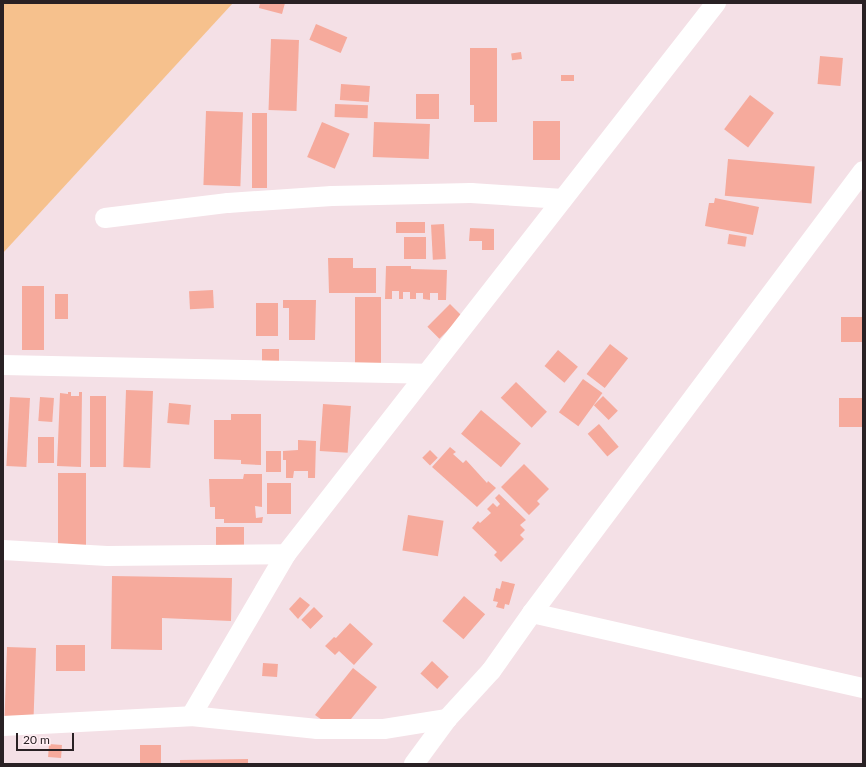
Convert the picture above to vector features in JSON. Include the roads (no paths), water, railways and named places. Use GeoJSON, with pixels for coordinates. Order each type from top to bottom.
{"type":"FeatureCollection","features":[{"type":"Feature","properties":{"kind":"street"},"geometry":{"type":"LineString","coordinates":[[191,716],[286,554],[716,3]]}},
{"type":"Feature","properties":{"kind":"street"},"geometry":{"type":"LineString","coordinates":[[414,764],[447,719],[491,671],[532,613],[863,172]]}},
{"type":"Feature","properties":{"kind":"street"},"geometry":{"type":"LineString","coordinates":[[105,218],[228,203],[332,196],[472,193],[563,199]]}},
{"type":"Feature","properties":{"kind":"street"},"geometry":{"type":"LineString","coordinates":[[3,365],[426,374]]}},
{"type":"Feature","properties":{"kind":"street"},"geometry":{"type":"LineString","coordinates":[[3,550],[107,556],[286,554]]}},
{"type":"Feature","properties":{"kind":"street"},"geometry":{"type":"LineString","coordinates":[[532,613],[863,688]]}},
{"type":"Feature","properties":{"kind":"street"},"geometry":{"type":"LineString","coordinates":[[3,726],[191,716],[317,729],[384,729],[447,719]]}}]}
